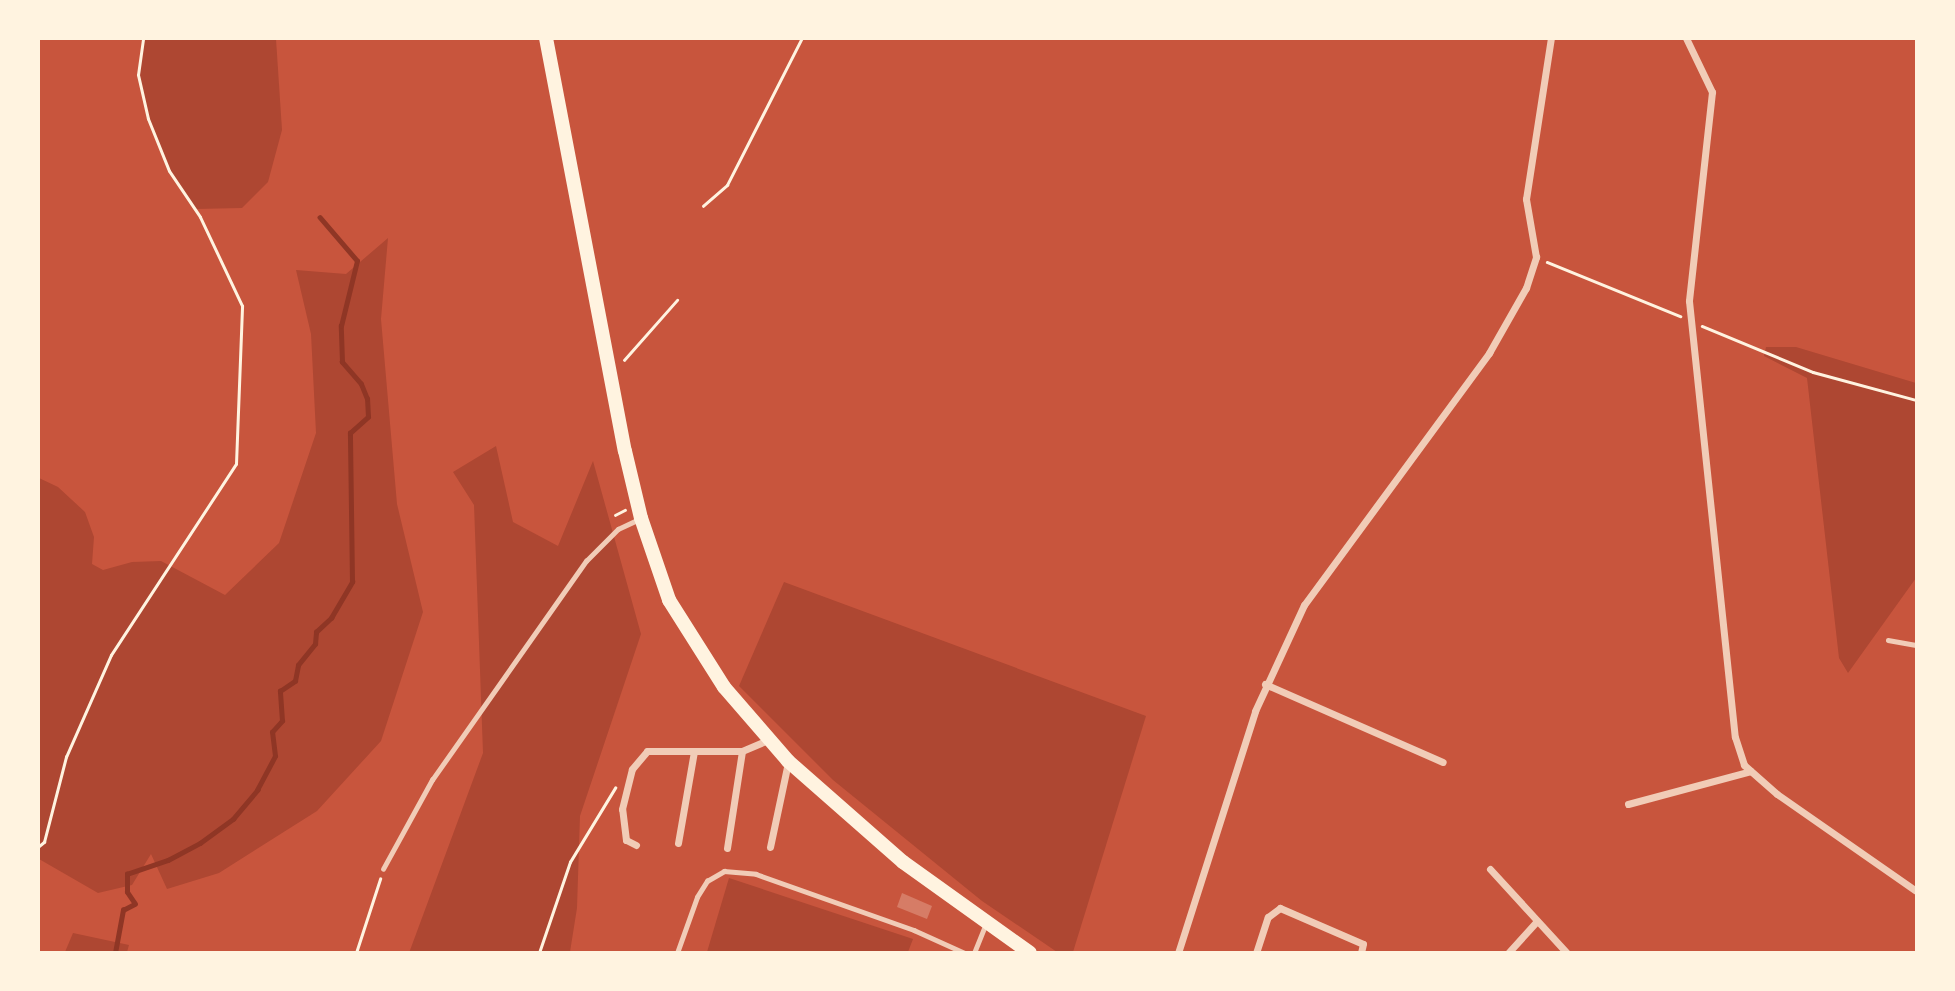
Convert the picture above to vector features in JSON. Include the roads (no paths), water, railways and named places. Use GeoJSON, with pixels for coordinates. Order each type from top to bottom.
{"type":"FeatureCollection","features":[{"type":"Feature","properties":{"kind":"main road"},"geometry":{"type":"LineString","coordinates":[[545,38],[610,376],[641,518],[669,600],[724,687],[788,761],[903,862],[1030,953]]}},
{"type":"Feature","properties":{"kind":"street"},"geometry":{"type":"LineString","coordinates":[[1178,953],[1265,684],[1304,605],[1489,353],[1526,288],[1536,257],[1526,199],[1551,38]]}},
{"type":"Feature","properties":{"kind":"street"},"geometry":{"type":"LineString","coordinates":[[1686,38],[1712,92],[1689,301],[1729,710],[1744,765],[1777,794],[1916,891]]}},
{"type":"Feature","properties":{"kind":"street"},"geometry":{"type":"LineString","coordinates":[[1265,684],[1443,762]]}},
{"type":"Feature","properties":{"kind":"street"},"geometry":{"type":"LineString","coordinates":[[636,845],[626,840],[622,809],[632,769],[647,751],[742,751],[768,740]]}},
{"type":"Feature","properties":{"kind":"street"},"geometry":{"type":"LineString","coordinates":[[678,844],[694,751]]}},
{"type":"Feature","properties":{"kind":"street"},"geometry":{"type":"LineString","coordinates":[[727,848],[742,751]]}},
{"type":"Feature","properties":{"kind":"street"},"geometry":{"type":"LineString","coordinates":[[770,847],[788,761]]}},
{"type":"Feature","properties":{"kind":"street"},"geometry":{"type":"LineString","coordinates":[[1628,804],[1751,771]]}},
{"type":"Feature","properties":{"kind":"street"},"geometry":{"type":"LineString","coordinates":[[1490,869],[1567,953]]}},
{"type":"Feature","properties":{"kind":"street"},"geometry":{"type":"LineString","coordinates":[[1256,953],[1268,917],[1280,908],[1362,948]]}},
{"type":"Feature","properties":{"kind":"street"},"geometry":{"type":"LineString","coordinates":[[1508,953],[1537,921]]}},
{"type":"Feature","properties":{"kind":"lane"},"geometry":{"type":"LineString","coordinates":[[383,870],[432,780],[586,561],[618,529],[641,518]]}},
{"type":"Feature","properties":{"kind":"lane"},"geometry":{"type":"LineString","coordinates":[[1888,640],[1916,645]]}},
{"type":"Feature","properties":{"kind":"lane"},"geometry":{"type":"LineString","coordinates":[[677,953],[697,897],[707,881],[724,871],[756,874],[914,929],[965,953]]}},
{"type":"Feature","properties":{"kind":"lane"},"geometry":{"type":"LineString","coordinates":[[974,953],[987,922]]}},
{"type":"Feature","properties":{"kind":"waterway"},"geometry":{"type":"LineString","coordinates":[[115,953],[123,910],[135,904],[127,892],[127,874],[168,860],[200,843],[233,819],[257,790],[275,756],[272,732],[282,721],[280,691],[295,681],[298,665],[315,644],[316,632],[331,618],[352,582],[350,433],[368,417],[367,399],[361,384],[342,362],[341,326],[357,261],[320,218]]}}]}
